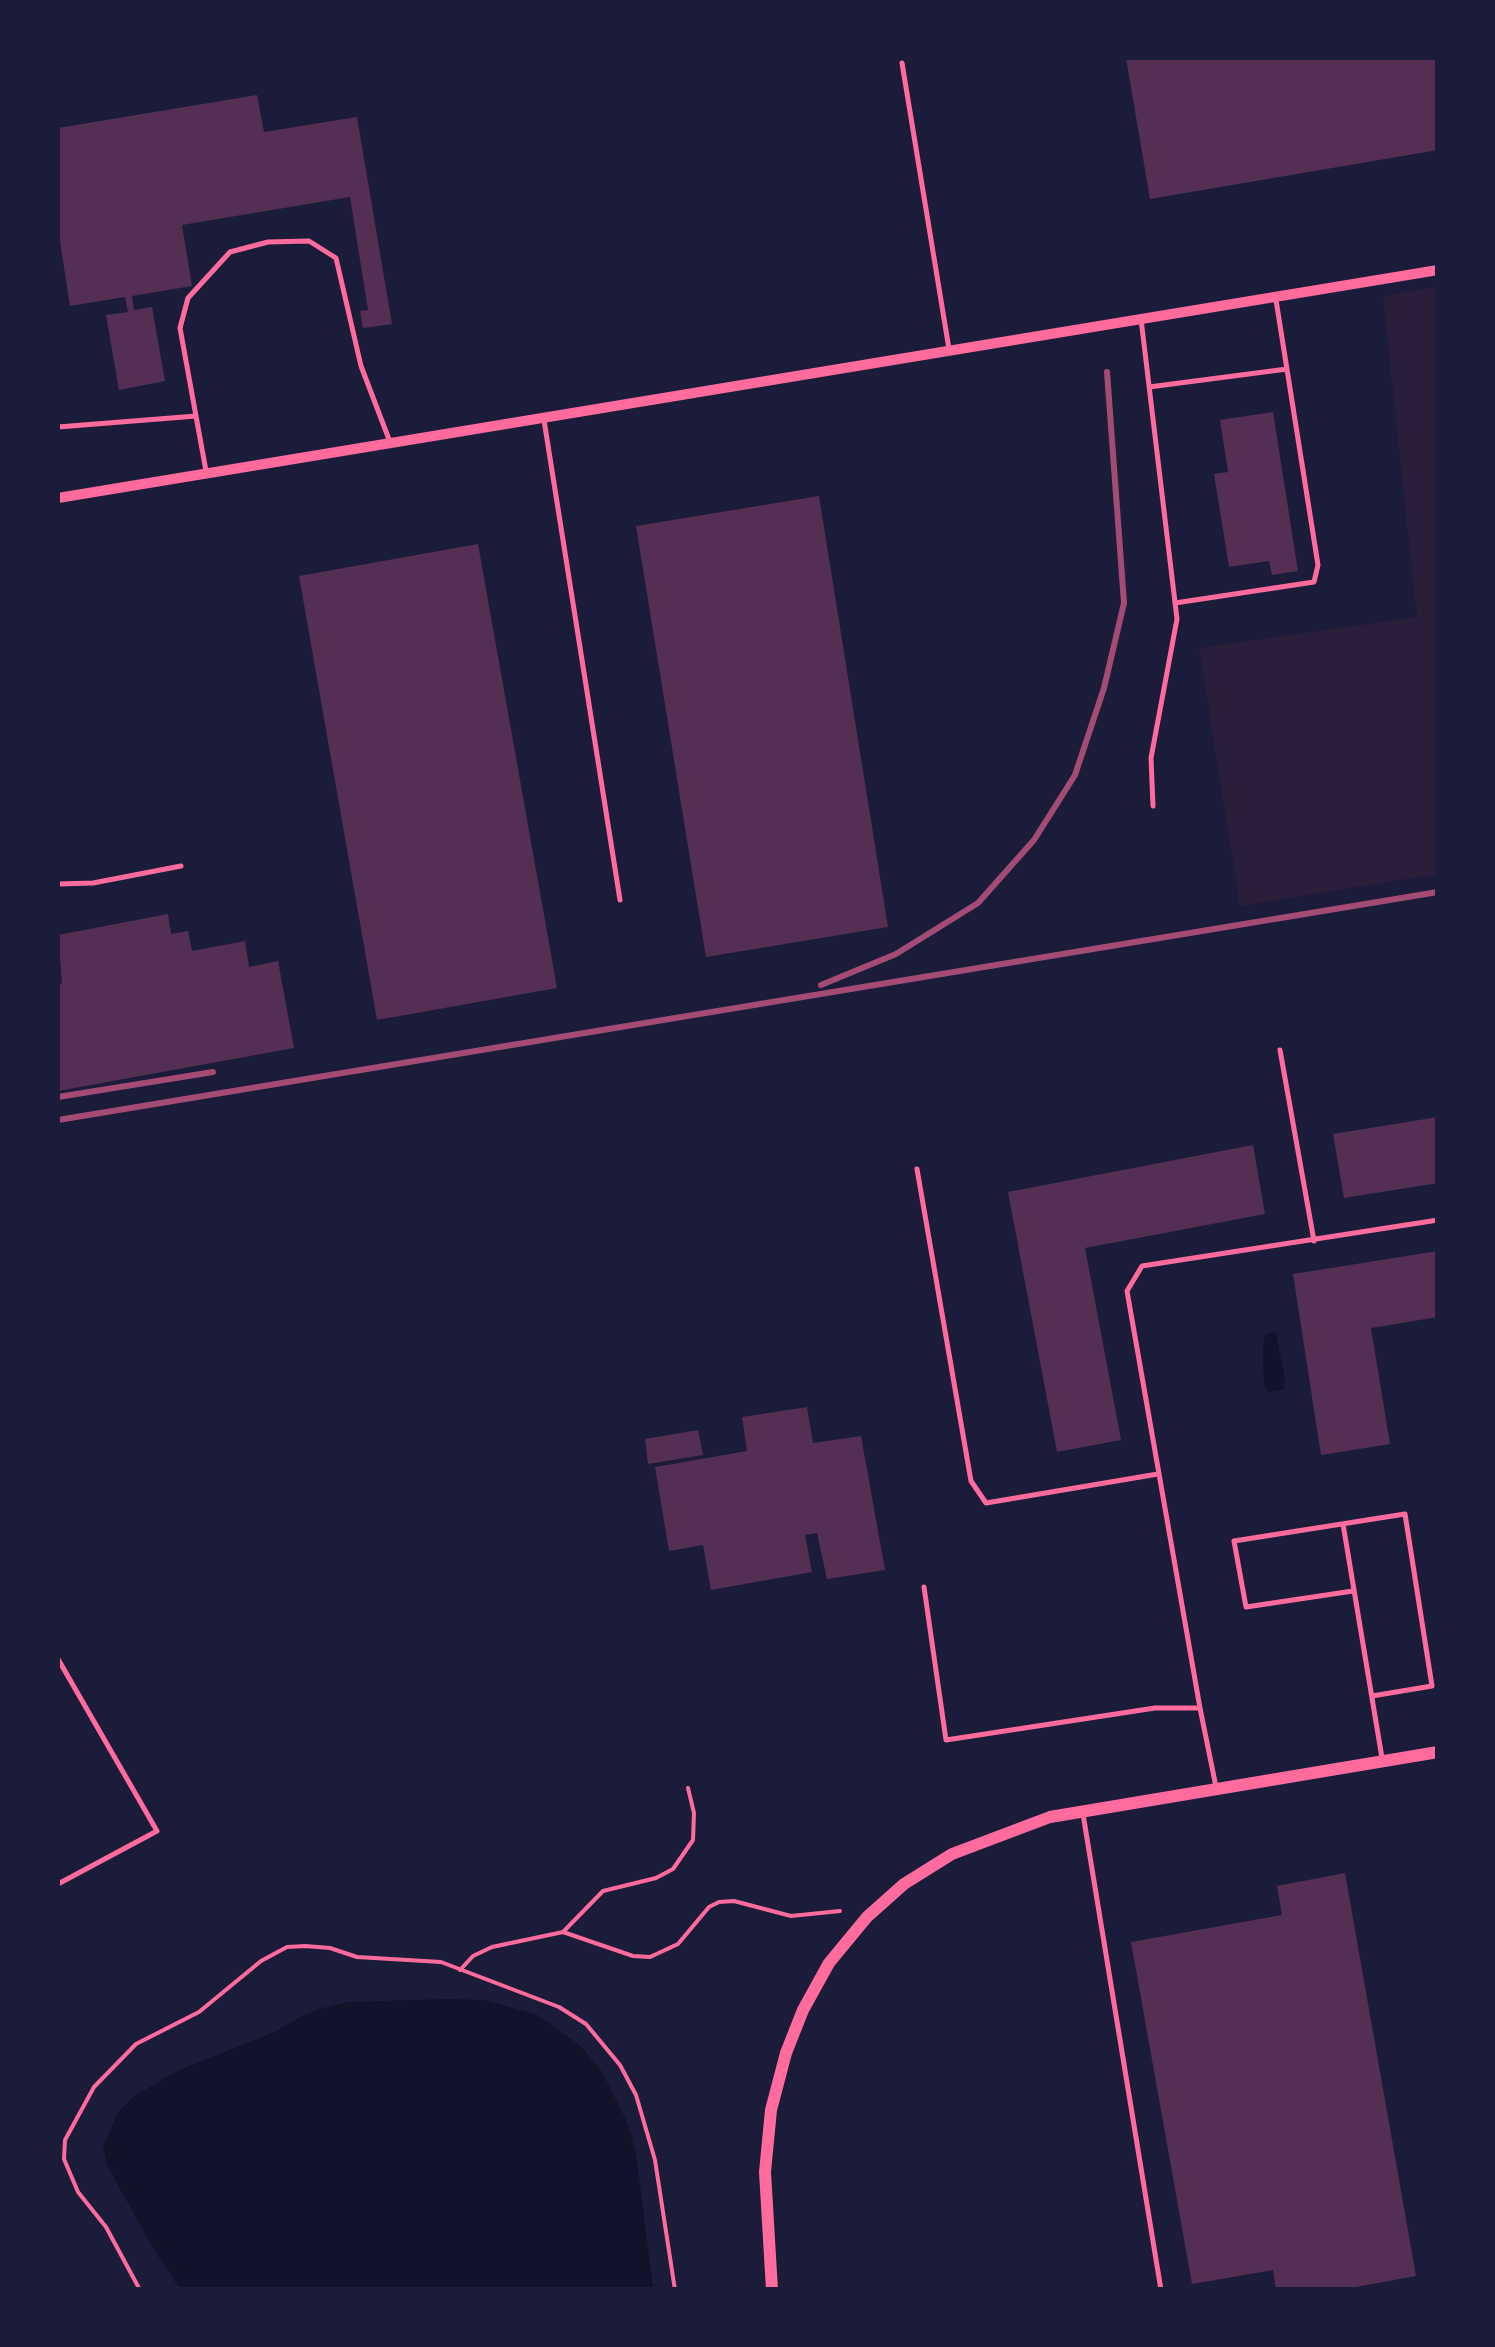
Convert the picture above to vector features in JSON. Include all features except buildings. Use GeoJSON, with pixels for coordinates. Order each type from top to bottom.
{"type":"FeatureCollection","features":[{"type":"Feature","properties":{"kind":"street"},"geometry":{"type":"LineString","coordinates":[[58,498],[1438,270]]}},
{"type":"Feature","properties":{"kind":"street"},"geometry":{"type":"LineString","coordinates":[[772,2290],[765,2172],[771,2110],[803,2010],[829,1964],[867,1918],[904,1884],[952,1854],[998,1834],[1082,1811],[1438,1752]]}},
{"type":"Feature","properties":{"kind":"lane"},"geometry":{"type":"LineString","coordinates":[[902,63],[948,349]]}},
{"type":"Feature","properties":{"kind":"lane"},"geometry":{"type":"LineString","coordinates":[[207,474],[180,328],[188,298],[230,252],[268,242],[308,241],[336,258],[361,366],[390,442]]}},
{"type":"Feature","properties":{"kind":"lane"},"geometry":{"type":"LineString","coordinates":[[1175,603],[1314,582],[1318,564],[1275,297]]}},
{"type":"Feature","properties":{"kind":"lane"},"geometry":{"type":"LineString","coordinates":[[1140,320],[1177,619],[1151,758],[1153,806]]}},
{"type":"Feature","properties":{"kind":"lane"},"geometry":{"type":"LineString","coordinates":[[1148,387],[1287,369]]}},
{"type":"Feature","properties":{"kind":"lane"},"geometry":{"type":"LineString","coordinates":[[58,427],[196,416]]}},
{"type":"Feature","properties":{"kind":"lane"},"geometry":{"type":"LineString","coordinates":[[544,417],[620,900]]}},
{"type":"Feature","properties":{"kind":"lane"},"geometry":{"type":"LineString","coordinates":[[58,884],[93,883],[180,866]]}},
{"type":"Feature","properties":{"kind":"lane"},"geometry":{"type":"LineString","coordinates":[[1280,1050],[1314,1241]]}},
{"type":"Feature","properties":{"kind":"lane"},"geometry":{"type":"LineString","coordinates":[[918,1168],[971,1481],[986,1502],[1158,1474]]}},
{"type":"Feature","properties":{"kind":"lane"},"geometry":{"type":"LineString","coordinates":[[1216,1787],[1127,1291],[1142,1266],[1438,1220]]}},
{"type":"Feature","properties":{"kind":"lane"},"geometry":{"type":"LineString","coordinates":[[1354,1590],[1246,1607],[1234,1542],[1405,1514],[1432,1686],[1372,1696]]}},
{"type":"Feature","properties":{"kind":"lane"},"geometry":{"type":"LineString","coordinates":[[1344,1524],[1382,1761]]}},
{"type":"Feature","properties":{"kind":"lane"},"geometry":{"type":"LineString","coordinates":[[924,1587],[946,1740],[1155,1708],[1200,1708]]}},
{"type":"Feature","properties":{"kind":"lane"},"geometry":{"type":"LineString","coordinates":[[58,1658],[157,1831],[58,1884]]}},
{"type":"Feature","properties":{"kind":"lane"},"geometry":{"type":"LineString","coordinates":[[1082,1811],[1161,2290]]}},
{"type":"Feature","properties":{"kind":"path"},"geometry":{"type":"LineString","coordinates":[[563,1932],[603,1891],[656,1878],[673,1869],[685,1856],[694,1840],[694,1813],[688,1788]]}},
{"type":"Feature","properties":{"kind":"path"},"geometry":{"type":"LineString","coordinates":[[460,1970],[473,1956],[492,1946],[563,1932],[633,1956],[650,1957],[678,1944],[710,1907],[720,1902],[734,1901],[791,1916],[840,1911]]}},
{"type":"Feature","properties":{"kind":"path"},"geometry":{"type":"LineString","coordinates":[[140,2290],[106,2226],[78,2192],[64,2159],[65,2140],[94,2088],[115,2063],[156,2031],[198,2012],[261,1960],[287,1947],[330,1948],[357,1957],[387,1960],[423,1959],[559,2007],[586,2024],[620,2065],[636,2095],[655,2160],[674,2290]]}},
{"type":"Feature","properties":{"kind":"shaded area"},"geometry":{"type":"Polygon","coordinates":[[[1437,287],[1437,874],[1240,906],[1199,648],[1417,617],[1383,296],[1437,287]]]}},
{"type":"Feature","properties":{"kind":"shaded area"},"geometry":{"type":"Polygon","coordinates":[[[1276,1332],[1284,1389],[1268,1392],[1264,1385],[1265,1334],[1276,1332]]]}},
{"type":"Feature","properties":{"kind":"shaded area"},"geometry":{"type":"Polygon","coordinates":[[[483,2000],[536,2014],[582,2047],[602,2072],[626,2120],[636,2153],[653,2289],[180,2289],[107,2165],[103,2147],[118,2112],[133,2097],[177,2071],[323,2008],[348,2002],[483,2000]]]}},
{"type":"Feature","properties":{"kind":"railway"},"geometry":{"type":"LineString","coordinates":[[821,985],[896,954],[978,903],[1034,840],[1075,775],[1104,688],[1124,603],[1107,372]]}},
{"type":"Feature","properties":{"kind":"railway"},"geometry":{"type":"LineString","coordinates":[[58,1120],[1438,892]]}},
{"type":"Feature","properties":{"kind":"railway"},"geometry":{"type":"LineString","coordinates":[[58,1097],[213,1072]]}}]}
